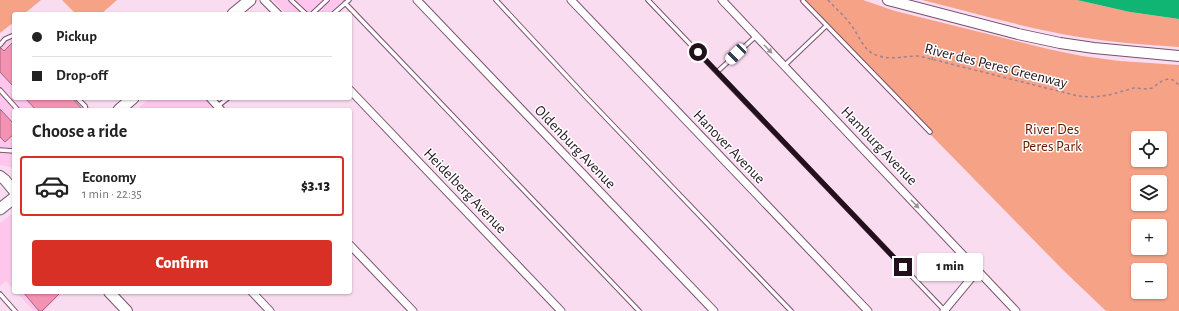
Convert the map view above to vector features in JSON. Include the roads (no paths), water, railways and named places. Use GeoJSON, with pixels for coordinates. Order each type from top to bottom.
{"type":"FeatureCollection","features":[{"type":"Feature","properties":{"kind":"main road"},"geometry":{"type":"LineString","coordinates":[[235,12],[250,0]]}},
{"type":"Feature","properties":{"kind":"main road"},"geometry":{"type":"LineString","coordinates":[[888,0],[1018,34],[1067,44],[1113,51],[1179,56]]}},
{"type":"Feature","properties":{"kind":"main road"},"geometry":{"type":"LineString","coordinates":[[121,108],[131,100]]}},
{"type":"Feature","properties":{"kind":"main road"},"geometry":{"type":"LineString","coordinates":[[0,176],[12,189]]}},
{"type":"Feature","properties":{"kind":"main road"},"geometry":{"type":"LineString","coordinates":[[0,209],[12,200]]}},
{"type":"Feature","properties":{"kind":"main road"},"geometry":{"type":"LineString","coordinates":[[111,294],[123,310]]}},
{"type":"Feature","properties":{"kind":"street"},"geometry":{"type":"LineString","coordinates":[[264,0],[276,12]]}},
{"type":"Feature","properties":{"kind":"street","name":"Oldenburg Avenue"},"geometry":{"type":"LineString","coordinates":[[417,0],[714,311]]}},
{"type":"Feature","properties":{"kind":"street","name":"Hanover Avenue"},"geometry":{"type":"LineString","coordinates":[[572,0],[868,311]]}},
{"type":"Feature","properties":{"kind":"street","name":"Hamburg Avenue"},"geometry":{"type":"LineString","coordinates":[[722,0],[1016,311]]}},
{"type":"Feature","properties":{"kind":"street","name":"Heidelberg Avenue"},"geometry":{"type":"LineString","coordinates":[[352,92],[561,311]]}},
{"type":"Feature","properties":{"kind":"street"},"geometry":{"type":"LineString","coordinates":[[212,100],[219,108]]}},
{"type":"Feature","properties":{"kind":"street"},"geometry":{"type":"LineString","coordinates":[[352,247],[413,311]]}},
{"type":"Feature","properties":{"kind":"street"},"geometry":{"type":"LineString","coordinates":[[944,310],[978,270]]}},
{"type":"Feature","properties":{"kind":"street"},"geometry":{"type":"LineString","coordinates":[[254,294],[270,311]]}},
{"type":"Feature","properties":{"kind":"lane"},"geometry":{"type":"LineString","coordinates":[[291,0],[304,12]]}},
{"type":"Feature","properties":{"kind":"lane"},"geometry":{"type":"LineString","coordinates":[[314,12],[327,0]]}},
{"type":"Feature","properties":{"kind":"lane"},"geometry":{"type":"LineString","coordinates":[[335,12],[350,0]]}},
{"type":"Feature","properties":{"kind":"lane"},"geometry":{"type":"LineString","coordinates":[[496,0],[791,311]]}},
{"type":"Feature","properties":{"kind":"lane"},"geometry":{"type":"LineString","coordinates":[[648,0],[944,310]]}},
{"type":"Feature","properties":{"kind":"lane"},"geometry":{"type":"LineString","coordinates":[[802,1],[930,132]]}},
{"type":"Feature","properties":{"kind":"lane"},"geometry":{"type":"LineString","coordinates":[[345,3],[639,311]]}},
{"type":"Feature","properties":{"kind":"lane"},"geometry":{"type":"LineString","coordinates":[[784,66],[826,26]]}},
{"type":"Feature","properties":{"kind":"lane"},"geometry":{"type":"LineString","coordinates":[[0,45],[5,39],[12,36]]}},
{"type":"Feature","properties":{"kind":"lane"},"geometry":{"type":"LineString","coordinates":[[717,72],[756,36]]}},
{"type":"Feature","properties":{"kind":"lane"},"geometry":{"type":"LineString","coordinates":[[0,90],[16,108]]}},
{"type":"Feature","properties":{"kind":"lane"},"geometry":{"type":"LineString","coordinates":[[79,100],[86,108]]}},
{"type":"Feature","properties":{"kind":"lane"},"geometry":{"type":"LineString","coordinates":[[219,108],[226,100]]}},
{"type":"Feature","properties":{"kind":"lane"},"geometry":{"type":"LineString","coordinates":[[0,150],[12,151]]}},
{"type":"Feature","properties":{"kind":"lane"},"geometry":{"type":"LineString","coordinates":[[0,294],[15,311]]}},
{"type":"Feature","properties":{"kind":"park label","name":"River Des Peres Park"},"geometry":{"type":"Point","coordinates":[1052,138]}}]}
